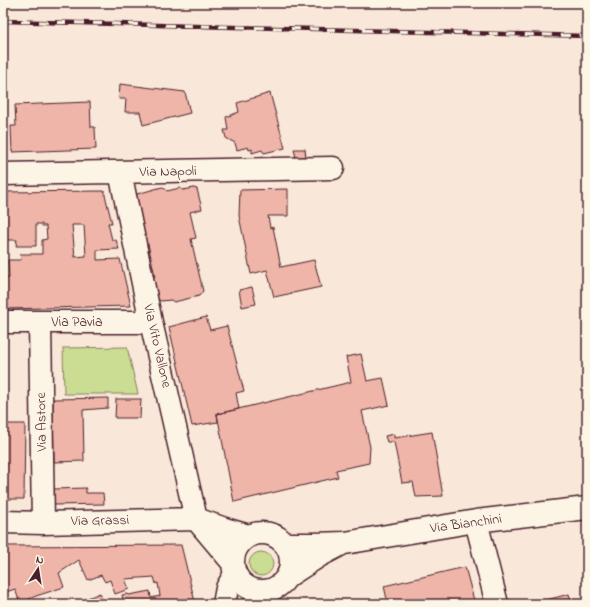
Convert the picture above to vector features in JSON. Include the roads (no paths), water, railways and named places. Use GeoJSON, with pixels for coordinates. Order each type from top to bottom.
{"type":"FeatureCollection","features":[{"type":"Feature","properties":{"kind":"street","name":"Via Napoli"},"geometry":{"type":"LineString","coordinates":[[3,174],[333,168]]}},
{"type":"Feature","properties":{"kind":"street","name":"Via Vito Vallone"},"geometry":{"type":"LineString","coordinates":[[120,172],[151,322],[196,519]]}},
{"type":"Feature","properties":{"kind":"street","name":"Via Pavia"},"geometry":{"type":"LineString","coordinates":[[3,322],[151,322]]}},
{"type":"Feature","properties":{"kind":"street","name":"Via Astore"},"geometry":{"type":"LineString","coordinates":[[40,322],[43,522]]}},
{"type":"Feature","properties":{"kind":"street","name":"Via Bianchini"},"geometry":{"type":"LineString","coordinates":[[345,543],[476,521],[587,508]]}},
{"type":"Feature","properties":{"kind":"street","name":"Via Grassi"},"geometry":{"type":"LineString","coordinates":[[3,522],[196,519]]}},
{"type":"Feature","properties":{"kind":"street"},"geometry":{"type":"LineString","coordinates":[[196,519],[225,530],[249,536]]}},
{"type":"Feature","properties":{"kind":"street"},"geometry":{"type":"LineString","coordinates":[[196,519],[234,568],[242,583],[251,590],[263,592]]}},
{"type":"Feature","properties":{"kind":"street"},"geometry":{"type":"LineString","coordinates":[[476,521],[497,604]]}},
{"type":"Feature","properties":{"kind":"street"},"geometry":{"type":"LineString","coordinates":[[224,604],[227,588],[234,568],[235,552],[240,543],[249,536],[262,533],[275,536],[285,544],[291,554],[292,565],[288,576],[282,585],[273,590],[263,592],[241,604]]}},
{"type":"Feature","properties":{"kind":"street"},"geometry":{"type":"LineString","coordinates":[[285,544],[345,543]]}},
{"type":"Feature","properties":{"kind":"street"},"geometry":{"type":"LineString","coordinates":[[288,576],[319,556],[345,543]]}},
{"type":"Feature","properties":{"kind":"railway"},"geometry":{"type":"LineString","coordinates":[[3,21],[587,36]]}}]}
